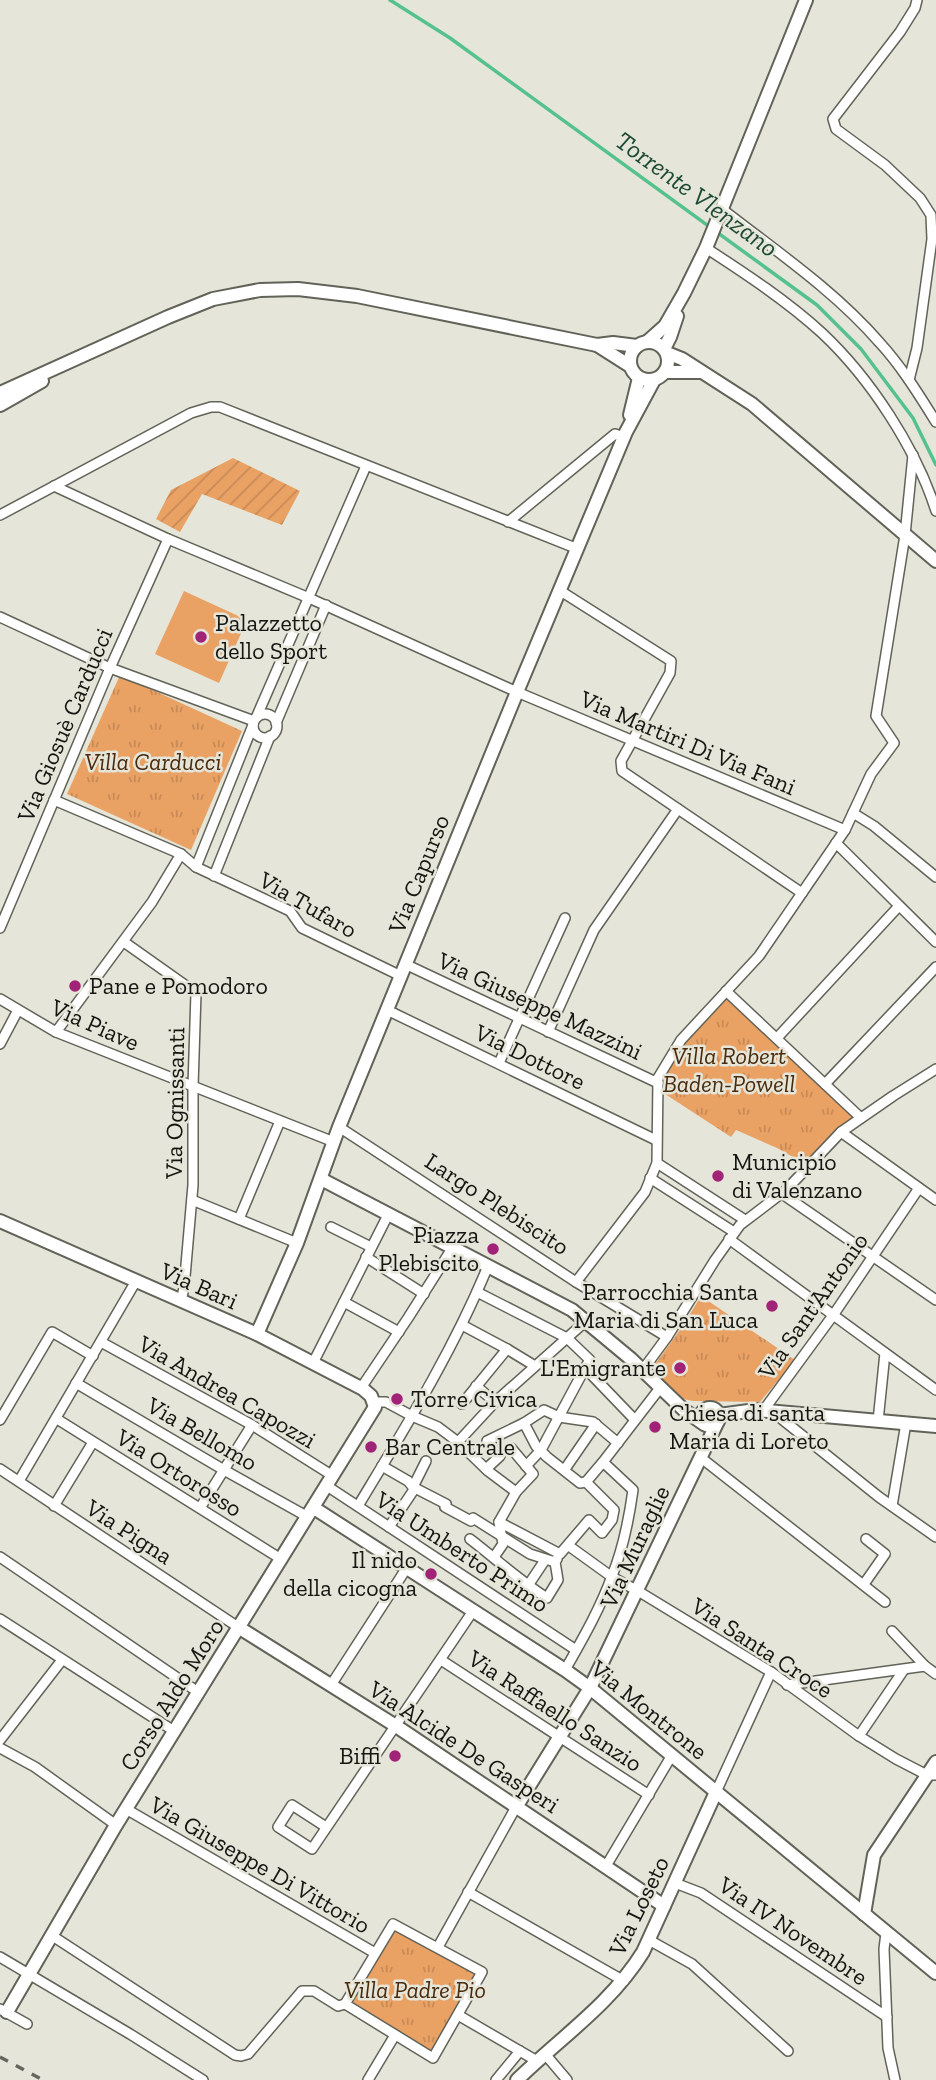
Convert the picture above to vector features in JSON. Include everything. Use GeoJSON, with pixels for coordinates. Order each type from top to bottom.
{"type":"FeatureCollection","features":[{"type":"Feature","properties":{"kind":"street"},"geometry":{"type":"LineString","coordinates":[[630,366],[630,355],[665,326],[684,293],[707,245],[806,0]]}},
{"type":"Feature","properties":{"kind":"street"},"geometry":{"type":"LineString","coordinates":[[909,380],[917,348],[932,239],[931,215],[920,198],[885,165],[836,129],[833,119],[900,32],[917,0]]}},
{"type":"Feature","properties":{"kind":"street"},"geometry":{"type":"LineString","coordinates":[[721,211],[828,292],[880,343],[909,380],[936,422]]}},
{"type":"Feature","properties":{"kind":"street"},"geometry":{"type":"LineString","coordinates":[[707,245],[822,333],[860,374],[901,432],[936,511]]}},
{"type":"Feature","properties":{"kind":"street"},"geometry":{"type":"LineString","coordinates":[[0,393],[213,299],[260,290],[298,289],[358,296],[597,345],[659,344],[665,351],[728,387],[751,404],[936,561]]}},
{"type":"Feature","properties":{"kind":"street"},"geometry":{"type":"LineString","coordinates":[[625,435],[654,380],[665,372],[668,366],[665,351],[684,293]]}},
{"type":"Feature","properties":{"kind":"street"},"geometry":{"type":"LineString","coordinates":[[597,345],[630,366],[639,378],[654,380]]}},
{"type":"Feature","properties":{"kind":"street"},"geometry":{"type":"LineString","coordinates":[[0,405],[72,362]]}},
{"type":"Feature","properties":{"kind":"street"},"geometry":{"type":"LineString","coordinates":[[665,372],[701,372]]}},
{"type":"Feature","properties":{"kind":"street"},"geometry":{"type":"LineString","coordinates":[[625,435],[639,378]]}},
{"type":"Feature","properties":{"kind":"street"},"geometry":{"type":"LineString","coordinates":[[0,515],[191,413],[220,407],[578,549]]}},
{"type":"Feature","properties":{"kind":"street"},"geometry":{"type":"LineString","coordinates":[[508,522],[615,434],[625,435]]}},
{"type":"Feature","properties":{"kind":"street","name":"Via Capurso"},"geometry":{"type":"LineString","coordinates":[[257,1334],[297,1243],[403,970],[625,435]]}},
{"type":"Feature","properties":{"kind":"street"},"geometry":{"type":"LineString","coordinates":[[576,1282],[645,1192],[657,1163],[658,1078],[681,1040],[759,956],[845,830],[871,775],[894,743],[876,716],[905,535],[913,455]]}},
{"type":"Feature","properties":{"kind":"street"},"geometry":{"type":"LineString","coordinates":[[196,867],[254,721],[366,466]]}},
{"type":"Feature","properties":{"kind":"street","name":"Via Martiri Di Via Fani"},"geometry":{"type":"LineString","coordinates":[[54,486],[517,692],[845,830]]}},
{"type":"Feature","properties":{"kind":"street","name":"Via Giosuè Carducci"},"geometry":{"type":"LineString","coordinates":[[0,928],[168,538]]}},
{"type":"Feature","properties":{"kind":"street"},"geometry":{"type":"LineString","coordinates":[[559,590],[671,661],[670,673],[621,761],[622,771],[802,893]]}},
{"type":"Feature","properties":{"kind":"street"},"geometry":{"type":"LineString","coordinates":[[214,876],[326,606]]}},
{"type":"Feature","properties":{"kind":"street"},"geometry":{"type":"LineString","coordinates":[[0,617],[110,668],[254,721]]}},
{"type":"Feature","properties":{"kind":"street"},"geometry":{"type":"LineString","coordinates":[[298,626],[315,633]]}},
{"type":"Feature","properties":{"kind":"street"},"geometry":{"type":"LineString","coordinates":[[254,721],[266,714],[273,717],[276,723]]}},
{"type":"Feature","properties":{"kind":"street"},"geometry":{"type":"LineString","coordinates":[[254,721],[258,736],[270,736]]}},
{"type":"Feature","properties":{"kind":"street","name":"Via Tufaro"},"geometry":{"type":"LineString","coordinates":[[54,800],[181,854],[196,867],[290,911],[302,928],[403,970]]}},
{"type":"Feature","properties":{"kind":"street"},"geometry":{"type":"LineString","coordinates":[[548,1032],[594,930],[678,809]]}},
{"type":"Feature","properties":{"kind":"street"},"geometry":{"type":"LineString","coordinates":[[853,813],[936,877]]}},
{"type":"Feature","properties":{"kind":"street"},"geometry":{"type":"LineString","coordinates":[[209,836],[228,843]]}},
{"type":"Feature","properties":{"kind":"street"},"geometry":{"type":"LineString","coordinates":[[836,843],[936,942]]}},
{"type":"Feature","properties":{"kind":"street"},"geometry":{"type":"LineString","coordinates":[[56,1032],[124,942],[181,854]]}},
{"type":"Feature","properties":{"kind":"street"},"geometry":{"type":"LineString","coordinates":[[777,1038],[899,906]]}},
{"type":"Feature","properties":{"kind":"street"},"geometry":{"type":"LineString","coordinates":[[499,1063],[565,918]]}},
{"type":"Feature","properties":{"kind":"street","name":"Via Ognissanti"},"geometry":{"type":"LineString","coordinates":[[124,942],[196,993],[192,1200],[181,1301]]}},
{"type":"Feature","properties":{"kind":"street"},"geometry":{"type":"LineString","coordinates":[[825,1084],[936,967]]}},
{"type":"Feature","properties":{"kind":"street","name":"Via Giuseppe Mazzini"},"geometry":{"type":"LineString","coordinates":[[403,970],[520,1019],[658,1083]]}},
{"type":"Feature","properties":{"kind":"street"},"geometry":{"type":"LineString","coordinates":[[726,991],[861,1118]]}},
{"type":"Feature","properties":{"kind":"street","name":"Via Piave"},"geometry":{"type":"LineString","coordinates":[[0,999],[56,1032],[334,1142]]}},
{"type":"Feature","properties":{"kind":"street"},"geometry":{"type":"LineString","coordinates":[[0,1044],[18,1010]]}},
{"type":"Feature","properties":{"kind":"street","name":"Via Dottore"},"geometry":{"type":"LineString","coordinates":[[387,1010],[656,1140]]}},
{"type":"Feature","properties":{"kind":"street"},"geometry":{"type":"LineString","coordinates":[[642,1371],[745,1220],[782,1193],[841,1132],[936,1069]]}},
{"type":"Feature","properties":{"kind":"street"},"geometry":{"type":"LineString","coordinates":[[239,1219],[280,1121]]}},
{"type":"Feature","properties":{"kind":"street","name":"Largo Plebiscito"},"geometry":{"type":"LineString","coordinates":[[340,1127],[576,1282],[667,1337]]}},
{"type":"Feature","properties":{"kind":"street"},"geometry":{"type":"LineString","coordinates":[[841,1132],[936,1200]]}},
{"type":"Feature","properties":{"kind":"street"},"geometry":{"type":"LineString","coordinates":[[657,1163],[745,1220]]}},
{"type":"Feature","properties":{"kind":"street"},"geometry":{"type":"LineString","coordinates":[[650,1178],[732,1236],[936,1390]]}},
{"type":"Feature","properties":{"kind":"street"},"geometry":{"type":"LineString","coordinates":[[321,1179],[572,1310],[631,1359],[693,1418],[710,1426],[715,1415]]}},
{"type":"Feature","properties":{"kind":"street","name":"Via Sant'Antonio"},"geometry":{"type":"LineString","coordinates":[[768,1411],[919,1188]]}},
{"type":"Feature","properties":{"kind":"street"},"geometry":{"type":"LineString","coordinates":[[782,1193],[936,1300]]}},
{"type":"Feature","properties":{"kind":"street"},"geometry":{"type":"LineString","coordinates":[[192,1200],[297,1243]]}},
{"type":"Feature","properties":{"kind":"street"},"geometry":{"type":"LineString","coordinates":[[313,1363],[388,1214]]}},
{"type":"Feature","properties":{"kind":"street","name":"Via Bari"},"geometry":{"type":"LineString","coordinates":[[0,1221],[257,1334],[361,1388],[371,1396],[373,1402]]}},
{"type":"Feature","properties":{"kind":"street"},"geometry":{"type":"LineString","coordinates":[[331,1227],[371,1247]]}},
{"type":"Feature","properties":{"kind":"street"},"geometry":{"type":"LineString","coordinates":[[361,1388],[453,1247]]}},
{"type":"Feature","properties":{"kind":"street"},"geometry":{"type":"LineString","coordinates":[[366,1257],[424,1294]]}},
{"type":"Feature","properties":{"kind":"street"},"geometry":{"type":"LineString","coordinates":[[358,1506],[462,1325],[488,1266]]}},
{"type":"Feature","properties":{"kind":"street"},"geometry":{"type":"LineString","coordinates":[[19,1482],[136,1281]]}},
{"type":"Feature","properties":{"kind":"street"},"geometry":{"type":"LineString","coordinates":[[477,1292],[567,1338],[590,1360],[541,1450],[526,1466]]}},
{"type":"Feature","properties":{"kind":"street"},"geometry":{"type":"LineString","coordinates":[[344,1302],[399,1332]]}},
{"type":"Feature","properties":{"kind":"street"},"geometry":{"type":"LineString","coordinates":[[458,1442],[495,1402],[586,1321]]}},
{"type":"Feature","properties":{"kind":"street"},"geometry":{"type":"LineString","coordinates":[[462,1325],[535,1366]]}},
{"type":"Feature","properties":{"kind":"street"},"geometry":{"type":"LineString","coordinates":[[0,1420],[52,1332],[93,1356]]}},
{"type":"Feature","properties":{"kind":"street","name":"Via Andrea Capozzi"},"geometry":{"type":"LineString","coordinates":[[101,1342],[252,1425],[330,1481]]}},
{"type":"Feature","properties":{"kind":"street"},"geometry":{"type":"LineString","coordinates":[[462,1404],[507,1349]]}},
{"type":"Feature","properties":{"kind":"street"},"geometry":{"type":"LineString","coordinates":[[878,1421],[885,1353]]}},
{"type":"Feature","properties":{"kind":"street"},"geometry":{"type":"LineString","coordinates":[[585,1368],[635,1420]]}},
{"type":"Feature","properties":{"kind":"street","name":"Via Bellomo"},"geometry":{"type":"LineString","coordinates":[[76,1383],[224,1470],[311,1513]]}},
{"type":"Feature","properties":{"kind":"street"},"geometry":{"type":"LineString","coordinates":[[476,1386],[495,1402]]}},
{"type":"Feature","properties":{"kind":"street"},"geometry":{"type":"LineString","coordinates":[[524,1423],[541,1450],[580,1483],[586,1482],[660,1388]]}},
{"type":"Feature","properties":{"kind":"street"},"geometry":{"type":"LineString","coordinates":[[373,1402],[386,1402],[438,1427],[516,1492]]}},
{"type":"Feature","properties":{"kind":"street","name":"Corso Aldo Moro"},"geometry":{"type":"LineString","coordinates":[[27,2024],[3,2010],[311,1513],[375,1407],[373,1402]]}},
{"type":"Feature","properties":{"kind":"street"},"geometry":{"type":"LineString","coordinates":[[680,1404],[715,1415],[768,1411],[936,1426]]}},
{"type":"Feature","properties":{"kind":"street"},"geometry":{"type":"LineString","coordinates":[[486,1469],[500,1456],[487,1441],[544,1410],[559,1418],[596,1424],[618,1443]]}},
{"type":"Feature","properties":{"kind":"street"},"geometry":{"type":"LineString","coordinates":[[768,1411],[936,1537]]}},
{"type":"Feature","properties":{"kind":"street","name":"Via Muraglie"},"geometry":{"type":"LineString","coordinates":[[516,1807],[590,1688],[700,1457],[715,1415]]}},
{"type":"Feature","properties":{"kind":"street","name":"Via Ortorosso"},"geometry":{"type":"LineString","coordinates":[[57,1419],[281,1559]]}},
{"type":"Feature","properties":{"kind":"street"},"geometry":{"type":"LineString","coordinates":[[892,1506],[906,1423]]}},
{"type":"Feature","properties":{"kind":"street"},"geometry":{"type":"LineString","coordinates":[[565,1469],[596,1424]]}},
{"type":"Feature","properties":{"kind":"street"},"geometry":{"type":"LineString","coordinates":[[200,1508],[252,1425]]}},
{"type":"Feature","properties":{"kind":"street"},"geometry":{"type":"LineString","coordinates":[[54,1506],[93,1442]]}},
{"type":"Feature","properties":{"kind":"street"},"geometry":{"type":"LineString","coordinates":[[494,1557],[503,1544],[499,1522],[516,1492],[533,1474],[511,1448]]}},
{"type":"Feature","properties":{"kind":"street"},"geometry":{"type":"LineString","coordinates":[[700,1457],[885,1602]]}},
{"type":"Feature","properties":{"kind":"street"},"geometry":{"type":"LineString","coordinates":[[389,1527],[414,1488],[426,1461]]}},
{"type":"Feature","properties":{"kind":"street"},"geometry":{"type":"LineString","coordinates":[[565,1670],[612,1577],[629,1517],[633,1490],[603,1462]]}},
{"type":"Feature","properties":{"kind":"street"},"geometry":{"type":"LineString","coordinates":[[382,1466],[408,1481],[414,1488],[446,1504],[445,1507],[471,1521],[473,1518],[530,1554],[553,1559]]}},
{"type":"Feature","properties":{"kind":"street","name":"Via Pigna"},"geometry":{"type":"LineString","coordinates":[[0,1469],[238,1627]]}},
{"type":"Feature","properties":{"kind":"street","name":"Via Umberto Primo"},"geometry":{"type":"LineString","coordinates":[[330,1481],[358,1506],[576,1650]]}},
{"type":"Feature","properties":{"kind":"street"},"geometry":{"type":"LineString","coordinates":[[528,1584],[569,1546],[589,1520],[603,1533],[612,1520],[614,1510],[586,1482]]}},
{"type":"Feature","properties":{"kind":"street","name":"Via Montrone"},"geometry":{"type":"LineString","coordinates":[[311,1513],[473,1611],[590,1688],[936,1973]]}},
{"type":"Feature","properties":{"kind":"street"},"geometry":{"type":"LineString","coordinates":[[470,1539],[504,1568],[547,1598],[558,1580],[553,1559],[499,1522]]}},
{"type":"Feature","properties":{"kind":"street"},"geometry":{"type":"LineString","coordinates":[[864,1584],[885,1554],[866,1539]]}},
{"type":"Feature","properties":{"kind":"street","name":"Via Santa Croce"},"geometry":{"type":"LineString","coordinates":[[569,1546],[612,1577],[771,1672],[859,1736],[896,1759],[932,1775]]}},
{"type":"Feature","properties":{"kind":"street"},"geometry":{"type":"LineString","coordinates":[[0,1557],[198,1692]]}},
{"type":"Feature","properties":{"kind":"street"},"geometry":{"type":"LineString","coordinates":[[331,1685],[406,1569]]}},
{"type":"Feature","properties":{"kind":"street"},"geometry":{"type":"LineString","coordinates":[[326,1827],[292,1805],[278,1826],[312,1849],[473,1611]]}},
{"type":"Feature","properties":{"kind":"street"},"geometry":{"type":"LineString","coordinates":[[0,1619],[174,1731]]}},
{"type":"Feature","properties":{"kind":"street","name":"Via Alcide De Gasperi"},"geometry":{"type":"LineString","coordinates":[[238,1627],[396,1726],[664,1906]]}},
{"type":"Feature","properties":{"kind":"street"},"geometry":{"type":"LineString","coordinates":[[892,1631],[936,1674]]}},
{"type":"Feature","properties":{"kind":"street"},"geometry":{"type":"LineString","coordinates":[[0,1740],[62,1660]]}},
{"type":"Feature","properties":{"kind":"street","name":"Via Raffaello Sanzio"},"geometry":{"type":"LineString","coordinates":[[441,1660],[649,1795]]}},
{"type":"Feature","properties":{"kind":"street"},"geometry":{"type":"LineString","coordinates":[[788,1685],[925,1666]]}},
{"type":"Feature","properties":{"kind":"street"},"geometry":{"type":"LineString","coordinates":[[859,1736],[903,1671]]}},
{"type":"Feature","properties":{"kind":"street"},"geometry":{"type":"LineString","coordinates":[[716,1792],[771,1672]]}},
{"type":"Feature","properties":{"kind":"street"},"geometry":{"type":"LineString","coordinates":[[0,1748],[35,1768],[116,1825]]}},
{"type":"Feature","properties":{"kind":"street"},"geometry":{"type":"LineString","coordinates":[[606,1866],[672,1755]]}},
{"type":"Feature","properties":{"kind":"street"},"geometry":{"type":"LineString","coordinates":[[864,1914],[874,1854],[932,1775],[936,1762]]}},
{"type":"Feature","properties":{"kind":"street","name":"Via Loseto"},"geometry":{"type":"LineString","coordinates":[[517,2080],[624,1981],[649,1940],[716,1792]]}},
{"type":"Feature","properties":{"kind":"street"},"geometry":{"type":"LineString","coordinates":[[438,1947],[516,1807]]}},
{"type":"Feature","properties":{"kind":"street","name":"Via Giuseppe Di Vittorio"},"geometry":{"type":"LineString","coordinates":[[126,1809],[375,1953]]}},
{"type":"Feature","properties":{"kind":"street","name":"Via IV Novembre"},"geometry":{"type":"LineString","coordinates":[[675,1883],[701,1893],[887,2017]]}},
{"type":"Feature","properties":{"kind":"street"},"geometry":{"type":"LineString","coordinates":[[468,1892],[624,1981]]}},
{"type":"Feature","properties":{"kind":"street"},"geometry":{"type":"LineString","coordinates":[[51,1935],[235,2055],[241,2056],[248,2054],[302,1991],[314,1991],[338,2006],[345,2004],[393,1924],[482,1972],[433,2058],[345,2004]]}},
{"type":"Feature","properties":{"kind":"street"},"geometry":{"type":"LineString","coordinates":[[886,1933],[884,1950],[888,2048],[895,2080]]}},
{"type":"Feature","properties":{"kind":"street"},"geometry":{"type":"LineString","coordinates":[[649,1940],[680,1956],[701,1972],[788,2051]]}},
{"type":"Feature","properties":{"kind":"street"},"geometry":{"type":"LineString","coordinates":[[0,1957],[203,2080]]}},
{"type":"Feature","properties":{"kind":"street"},"geometry":{"type":"LineString","coordinates":[[458,2015],[567,2080]]}},
{"type":"Feature","properties":{"kind":"street"},"geometry":{"type":"LineString","coordinates":[[368,2080],[395,2035]]}},
{"type":"Feature","properties":{"kind":"street"},"geometry":{"type":"LineString","coordinates":[[496,2080],[520,2051]]}},
{"type":"Feature","properties":{"kind":"green space"},"geometry":{"type":"Polygon","coordinates":[[[233,458],[300,491],[282,525],[202,494],[180,532],[156,519],[171,490],[233,458]]]}},
{"type":"Feature","properties":{"kind":"green space","name":"Palazzetto dello Sport"},"geometry":{"type":"Polygon","coordinates":[[[184,591],[247,620],[219,683],[155,654],[184,591]]]}},
{"type":"Feature","properties":{"kind":"green space","name":"Villa Carducci"},"geometry":{"type":"Polygon","coordinates":[[[120,675],[242,731],[191,850],[67,794],[120,675]]]}},
{"type":"Feature","properties":{"kind":"green space","name":"Villa Robert Baden-Powell"},"geometry":{"type":"Polygon","coordinates":[[[726,991],[861,1118],[809,1166],[736,1130],[731,1137],[662,1092],[658,1078],[681,1040],[726,991]]]}},
{"type":"Feature","properties":{"kind":"green space"},"geometry":{"type":"Polygon","coordinates":[[[701,1296],[795,1360],[760,1402],[693,1401],[674,1397],[651,1370],[701,1296]]]}},
{"type":"Feature","properties":{"kind":"green space","name":"Villa Padre Pio"},"geometry":{"type":"Polygon","coordinates":[[[393,1924],[482,1972],[433,2058],[345,2004],[393,1924]]]}},
{"type":"Feature","properties":{"kind":"waterway","name":"Torrente Vlenzano"},"geometry":{"type":"LineString","coordinates":[[390,0],[450,38],[817,305],[861,349],[913,418],[936,465]]}},
{"type":"Feature","properties":{"kind":"railway"},"geometry":{"type":"LineString","coordinates":[[0,2057],[43,2080]]}},
{"type":"Feature","properties":{"kind":"place","name":"Palazzetto dello Sport"},"geometry":{"type":"Point","coordinates":[201,637]}},
{"type":"Feature","properties":{"kind":"place","name":"Pane e Pomodoro"},"geometry":{"type":"Point","coordinates":[75,986]}},
{"type":"Feature","properties":{"kind":"place","name":"Municipio di Valenzano"},"geometry":{"type":"Point","coordinates":[718,1176]}},
{"type":"Feature","properties":{"kind":"place","name":"Piazza Plebiscito"},"geometry":{"type":"Point","coordinates":[493,1249]}},
{"type":"Feature","properties":{"kind":"place","name":"Parrocchia Santa Maria di San Luca"},"geometry":{"type":"Point","coordinates":[772,1306]}},
{"type":"Feature","properties":{"kind":"place","name":"L'Emigrante"},"geometry":{"type":"Point","coordinates":[680,1368]}},
{"type":"Feature","properties":{"kind":"place","name":"Torre Civica"},"geometry":{"type":"Point","coordinates":[397,1399]}},
{"type":"Feature","properties":{"kind":"place","name":"Chiesa di santa Maria di Loreto"},"geometry":{"type":"Point","coordinates":[655,1427]}},
{"type":"Feature","properties":{"kind":"place","name":"Bar Centrale"},"geometry":{"type":"Point","coordinates":[371,1447]}},
{"type":"Feature","properties":{"kind":"place","name":"Il nido della cicogna"},"geometry":{"type":"Point","coordinates":[431,1574]}},
{"type":"Feature","properties":{"kind":"place","name":"Biffi"},"geometry":{"type":"Point","coordinates":[395,1756]}}]}
